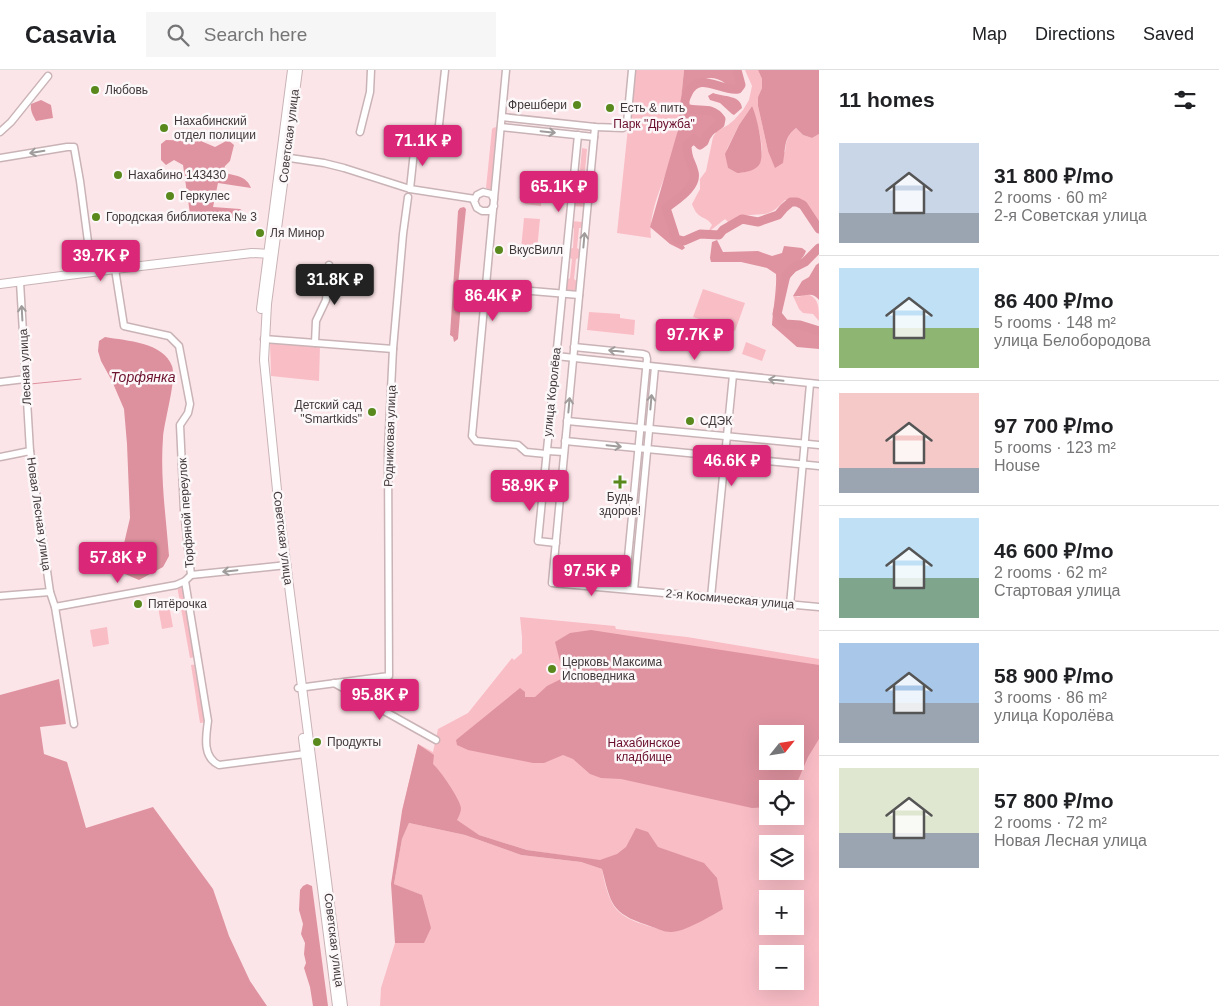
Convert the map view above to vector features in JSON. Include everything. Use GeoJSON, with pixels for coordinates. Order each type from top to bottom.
{"type":"FeatureCollection","features":[{"type":"Feature","properties":{"kind":"main road","name":"Советская улица"},"geometry":{"type":"LineString","coordinates":[[292,70],[283,157],[260,321],[259,361],[264,419],[343,1006]]}},
{"type":"Feature","properties":{"kind":"main road","name":"Советская улица"},"geometry":{"type":"LineString","coordinates":[[283,157],[298,70]]}},
{"type":"Feature","properties":{"kind":"main road"},"geometry":{"type":"LineString","coordinates":[[0,284],[252,253],[270,254]]}},
{"type":"Feature","properties":{"kind":"main road","name":"Советская улица"},"geometry":{"type":"LineString","coordinates":[[270,254],[264,339],[268,416],[284,565]]}},
{"type":"Feature","properties":{"kind":"main road","name":"Советская улица"},"geometry":{"type":"LineString","coordinates":[[300,688],[305,754],[337,1006]]}},
{"type":"Feature","properties":{"kind":"street"},"geometry":{"type":"LineString","coordinates":[[360,132],[370,92],[371,70]]}},
{"type":"Feature","properties":{"kind":"street"},"geometry":{"type":"LineString","coordinates":[[438,134],[445,70]]}},
{"type":"Feature","properties":{"kind":"street"},"geometry":{"type":"LineString","coordinates":[[506,70],[472,436],[476,441],[518,445],[526,452],[564,452]]}},
{"type":"Feature","properties":{"kind":"street"},"geometry":{"type":"LineString","coordinates":[[502,117],[624,128],[627,123],[632,70]]}},
{"type":"Feature","properties":{"kind":"street"},"geometry":{"type":"LineString","coordinates":[[0,132],[11,122],[48,76]]}},
{"type":"Feature","properties":{"kind":"street","name":"улица Королёва"},"geometry":{"type":"LineString","coordinates":[[552,583],[595,126]]}},
{"type":"Feature","properties":{"kind":"street"},"geometry":{"type":"LineString","coordinates":[[501,127],[594,137]]}},
{"type":"Feature","properties":{"kind":"street","name":"улица Королёва"},"geometry":{"type":"LineString","coordinates":[[556,542],[538,541],[578,135]]}},
{"type":"Feature","properties":{"kind":"street","name":"Родниковая улица"},"geometry":{"type":"LineString","coordinates":[[334,683],[389,676],[388,450],[393,349],[403,234],[415,142]]}},
{"type":"Feature","properties":{"kind":"street"},"geometry":{"type":"LineString","coordinates":[[0,158],[67,147],[74,148],[92,272]]}},
{"type":"Feature","properties":{"kind":"street"},"geometry":{"type":"LineString","coordinates":[[283,157],[337,166],[409,193],[475,199]]}},
{"type":"Feature","properties":{"kind":"street"},"geometry":{"type":"LineString","coordinates":[[485,192],[491,194],[494,202],[488,211],[481,211],[476,206],[475,199],[478,194],[485,192]]}},
{"type":"Feature","properties":{"kind":"street"},"geometry":{"type":"LineString","coordinates":[[315,343],[316,321],[326,300],[329,265]]}},
{"type":"Feature","properties":{"kind":"street","name":"Торфяной переулок"},"geometry":{"type":"LineString","coordinates":[[115,269],[124,326],[169,336],[179,346],[190,404],[188,413],[180,425],[184,510],[191,575],[185,581],[208,721],[207,748],[214,761],[219,765],[305,754]]}},
{"type":"Feature","properties":{"kind":"street","name":"Лесная улица"},"geometry":{"type":"LineString","coordinates":[[20,282],[30,452]]}},
{"type":"Feature","properties":{"kind":"street"},"geometry":{"type":"LineString","coordinates":[[486,287],[579,295]]}},
{"type":"Feature","properties":{"kind":"street"},"geometry":{"type":"LineString","coordinates":[[264,339],[393,349]]}},
{"type":"Feature","properties":{"kind":"street"},"geometry":{"type":"LineString","coordinates":[[574,347],[643,354],[646,355],[647,359],[625,590]]}},
{"type":"Feature","properties":{"kind":"street"},"geometry":{"type":"LineString","coordinates":[[556,356],[819,384]]}},
{"type":"Feature","properties":{"kind":"street"},"geometry":{"type":"LineString","coordinates":[[634,590],[655,367]]}},
{"type":"Feature","properties":{"kind":"street"},"geometry":{"type":"LineString","coordinates":[[711,598],[733,375]]}},
{"type":"Feature","properties":{"kind":"street"},"geometry":{"type":"LineString","coordinates":[[0,382],[25,379]]}},
{"type":"Feature","properties":{"kind":"street"},"geometry":{"type":"LineString","coordinates":[[790,605],[810,384]]}},
{"type":"Feature","properties":{"kind":"street"},"geometry":{"type":"LineString","coordinates":[[567,422],[819,445]]}},
{"type":"Feature","properties":{"kind":"street"},"geometry":{"type":"LineString","coordinates":[[565,441],[819,466]]}},
{"type":"Feature","properties":{"kind":"street"},"geometry":{"type":"LineString","coordinates":[[0,457],[30,452]]}},
{"type":"Feature","properties":{"kind":"street","name":"Новая Лесная улица"},"geometry":{"type":"LineString","coordinates":[[30,452],[50,592],[55,606],[74,724]]}},
{"type":"Feature","properties":{"kind":"street"},"geometry":{"type":"LineString","coordinates":[[191,575],[284,565]]}},
{"type":"Feature","properties":{"kind":"street"},"geometry":{"type":"LineString","coordinates":[[55,606],[176,585],[185,581]]}},
{"type":"Feature","properties":{"kind":"street","name":"2-я Космическая улица"},"geometry":{"type":"LineString","coordinates":[[552,583],[819,607]]}},
{"type":"Feature","properties":{"kind":"street"},"geometry":{"type":"LineString","coordinates":[[0,596],[50,592]]}},
{"type":"Feature","properties":{"kind":"street"},"geometry":{"type":"LineString","coordinates":[[300,688],[334,683],[436,740]]}},
{"type":"Feature","properties":{"kind":"green space","name":"Парк \"Дружба\""},"geometry":{"type":"Polygon","coordinates":[[[634,70],[684,70],[676,138],[652,215],[651,238],[617,233],[634,70]]]}},
{"type":"Feature","properties":{"kind":"green space"},"geometry":{"type":"Polygon","coordinates":[[[684,70],[734,70],[739,83],[736,88],[717,79],[708,78],[700,81],[687,92],[685,110],[690,113],[708,112],[719,118],[718,123],[705,131],[701,142],[692,139],[687,141],[686,153],[691,177],[683,192],[666,207],[666,217],[685,248],[682,250],[670,244],[650,227],[678,130],[684,70]]]}},
{"type":"Feature","properties":{"kind":"green space"},"geometry":{"type":"Polygon","coordinates":[[[745,70],[758,70],[762,79],[758,106],[768,151],[785,152],[788,138],[796,128],[803,135],[812,138],[819,134],[819,222],[802,201],[785,200],[779,207],[768,213],[747,215],[729,223],[725,219],[709,230],[712,225],[710,222],[699,215],[694,209],[692,204],[700,189],[700,179],[706,171],[713,137],[717,131],[728,125],[743,110],[749,100],[752,86],[745,70]],[[752,106],[739,125],[727,149],[728,168],[737,173],[749,170],[757,165],[761,157],[762,148],[752,106]]]}},
{"type":"Feature","properties":{"kind":"green space"},"geometry":{"type":"Polygon","coordinates":[[[758,70],[819,70],[819,134],[812,138],[803,135],[796,128],[787,140],[783,163],[775,168],[768,151],[758,106],[762,79],[758,70]]]}},
{"type":"Feature","properties":{"kind":"green space"},"geometry":{"type":"Polygon","coordinates":[[[713,93],[739,101],[742,108],[734,115],[732,114],[720,103],[710,100],[708,96],[713,93]]]}},
{"type":"Feature","properties":{"kind":"green space"},"geometry":{"type":"Polygon","coordinates":[[[41,100],[51,105],[53,118],[36,121],[31,111],[31,104],[41,100]]]}},
{"type":"Feature","properties":{"kind":"green space"},"geometry":{"type":"Polygon","coordinates":[[[752,106],[760,136],[761,160],[755,169],[737,173],[728,168],[725,154],[739,125],[752,106]]]}},
{"type":"Feature","properties":{"kind":"green space"},"geometry":{"type":"Polygon","coordinates":[[[495,127],[498,129],[492,191],[486,188],[492,129],[495,127]]]}},
{"type":"Feature","properties":{"kind":"green space"},"geometry":{"type":"Polygon","coordinates":[[[166,140],[201,141],[215,147],[228,140],[234,145],[230,161],[225,166],[223,173],[236,175],[246,181],[251,188],[218,183],[213,207],[240,209],[243,211],[243,218],[192,217],[183,165],[174,160],[166,165],[161,160],[161,144],[166,140]]]}},
{"type":"Feature","properties":{"kind":"green space"},"geometry":{"type":"Polygon","coordinates":[[[582,148],[587,149],[585,171],[587,171],[587,179],[584,179],[581,201],[584,201],[584,207],[574,206],[574,200],[578,200],[580,179],[577,179],[577,171],[580,170],[582,148]]]}},
{"type":"Feature","properties":{"kind":"green space"},"geometry":{"type":"Polygon","coordinates":[[[528,173],[544,174],[541,206],[525,204],[528,173]]]}},
{"type":"Feature","properties":{"kind":"green space"},"geometry":{"type":"Polygon","coordinates":[[[464,207],[466,209],[458,285],[462,290],[458,339],[454,342],[453,337],[450,335],[458,211],[464,207]]]}},
{"type":"Feature","properties":{"kind":"green space"},"geometry":{"type":"Polygon","coordinates":[[[524,218],[540,219],[537,250],[521,249],[524,218]]]}},
{"type":"Feature","properties":{"kind":"green space"},"geometry":{"type":"Polygon","coordinates":[[[572,221],[582,222],[582,228],[579,228],[577,248],[580,250],[579,258],[576,259],[574,279],[578,282],[577,290],[574,292],[567,291],[565,288],[567,280],[570,278],[572,259],[568,257],[569,249],[573,248],[574,228],[571,228],[572,221]]]}},
{"type":"Feature","properties":{"kind":"green space"},"geometry":{"type":"Polygon","coordinates":[[[717,240],[723,252],[758,251],[772,256],[782,253],[784,246],[802,248],[806,251],[800,260],[790,266],[794,273],[786,283],[781,295],[779,314],[781,320],[794,326],[819,329],[819,349],[797,347],[772,325],[776,274],[767,268],[741,262],[711,262],[712,242],[717,240]]]}},
{"type":"Feature","properties":{"kind":"green space"},"geometry":{"type":"Polygon","coordinates":[[[819,263],[819,300],[813,295],[793,296],[802,281],[809,277],[819,263]]]}},
{"type":"Feature","properties":{"kind":"green space"},"geometry":{"type":"Polygon","coordinates":[[[703,289],[745,303],[735,331],[693,317],[703,289]]]}},
{"type":"Feature","properties":{"kind":"green space"},"geometry":{"type":"Polygon","coordinates":[[[807,294],[814,298],[818,304],[819,321],[813,314],[803,313],[793,296],[798,297],[807,294]]]}},
{"type":"Feature","properties":{"kind":"green space"},"geometry":{"type":"Polygon","coordinates":[[[589,312],[620,314],[620,318],[635,320],[634,335],[587,330],[589,312]]]}},
{"type":"Feature","properties":{"kind":"green space"},"geometry":{"type":"Polygon","coordinates":[[[270,342],[320,346],[319,381],[271,376],[270,342]]]}},
{"type":"Feature","properties":{"kind":"green space"},"geometry":{"type":"Polygon","coordinates":[[[746,342],[766,350],[762,361],[742,354],[746,342]]]}},
{"type":"Feature","properties":{"kind":"green space"},"geometry":{"type":"Polygon","coordinates":[[[184,585],[196,657],[190,658],[177,586],[184,585]]]}},
{"type":"Feature","properties":{"kind":"green space"},"geometry":{"type":"Polygon","coordinates":[[[169,605],[173,627],[162,629],[158,607],[169,605]]]}},
{"type":"Feature","properties":{"kind":"green space","name":"Нахабинское кладбище"},"geometry":{"type":"Polygon","coordinates":[[[520,617],[615,626],[616,629],[687,637],[819,659],[819,1006],[380,1006],[381,988],[395,943],[424,943],[425,912],[421,895],[394,884],[402,839],[409,823],[465,835],[521,855],[581,862],[602,869],[612,903],[623,915],[670,932],[716,878],[527,850],[402,811],[418,744],[433,752],[438,729],[468,713],[512,658],[514,660],[522,653],[520,617]]]}},
{"type":"Feature","properties":{"kind":"green space"},"geometry":{"type":"Polygon","coordinates":[[[107,627],[109,644],[93,647],[90,630],[107,627]]]}},
{"type":"Feature","properties":{"kind":"green space","name":"Нахабинское кладбище"},"geometry":{"type":"Polygon","coordinates":[[[591,630],[819,665],[819,739],[804,766],[804,725],[759,725],[759,770],[802,770],[798,780],[759,780],[759,808],[752,808],[621,779],[601,778],[590,774],[573,759],[563,755],[544,763],[533,763],[468,750],[457,745],[456,740],[520,688],[525,692],[525,697],[535,697],[547,686],[563,678],[555,642],[570,633],[591,630]]]}},
{"type":"Feature","properties":{"kind":"green space"},"geometry":{"type":"Polygon","coordinates":[[[198,664],[207,722],[200,723],[191,665],[198,664]]]}},
{"type":"Feature","properties":{"kind":"green space"},"geometry":{"type":"Polygon","coordinates":[[[59,679],[66,724],[40,727],[44,754],[67,762],[86,828],[153,807],[213,889],[229,936],[250,981],[267,1006],[0,1006],[0,695],[59,679]]]}},
{"type":"Feature","properties":{"kind":"green space"},"geometry":{"type":"Polygon","coordinates":[[[418,744],[434,755],[433,764],[445,778],[457,798],[461,808],[457,820],[479,835],[527,850],[600,860],[617,854],[626,847],[636,828],[648,832],[658,847],[704,863],[717,878],[723,909],[682,930],[676,932],[664,931],[635,921],[614,906],[602,869],[581,862],[521,855],[465,835],[409,823],[402,839],[394,884],[422,895],[431,928],[424,943],[395,943],[391,884],[402,811],[418,744]]]}},
{"type":"Feature","properties":{"kind":"green space"},"geometry":{"type":"Polygon","coordinates":[[[307,884],[312,886],[328,1006],[313,1006],[304,968],[306,963],[304,954],[305,943],[301,934],[303,924],[299,910],[300,890],[307,884]]]}},
{"type":"Feature","properties":{"kind":"water","name":"Торфянка"},"geometry":{"type":"Polygon","coordinates":[[[105,337],[153,347],[167,358],[173,372],[162,453],[169,556],[163,567],[139,580],[125,574],[122,552],[130,518],[127,444],[124,409],[98,351],[99,341],[105,337]]]}},
{"type":"Feature","properties":{"kind":"waterway"},"geometry":{"type":"LineString","coordinates":[[737,70],[741,85],[738,89],[725,88],[704,82],[693,86],[686,97],[686,108],[713,112],[721,119],[720,124],[708,133],[704,142],[700,145],[694,139],[687,145],[688,157],[694,172],[693,183],[685,193],[666,208],[676,239],[684,241],[700,234],[719,235],[723,230],[742,219],[758,222],[778,215],[791,202],[803,205],[819,229]]}},
{"type":"Feature","properties":{"kind":"waterway"},"geometry":{"type":"LineString","coordinates":[[819,248],[805,262],[793,268],[786,275],[777,314],[785,324],[800,325],[819,331]]}},
{"type":"Feature","properties":{"kind":"waterway"},"geometry":{"type":"LineString","coordinates":[[30,384],[81,379]]}},
{"type":"Feature","properties":{"kind":"place","name":"Любовь"},"geometry":{"type":"Point","coordinates":[95,90]}},
{"type":"Feature","properties":{"kind":"place","name":"Фрешбери"},"geometry":{"type":"Point","coordinates":[577,105]}},
{"type":"Feature","properties":{"kind":"place","name":"Есть & пить"},"geometry":{"type":"Point","coordinates":[610,108]}},
{"type":"Feature","properties":{"kind":"place","name":"Нахабинский отдел полиции"},"geometry":{"type":"Point","coordinates":[164,128]}},
{"type":"Feature","properties":{"kind":"place","name":"Нахабино 143430"},"geometry":{"type":"Point","coordinates":[118,175]}},
{"type":"Feature","properties":{"kind":"place","name":"Геркулес"},"geometry":{"type":"Point","coordinates":[170,196]}},
{"type":"Feature","properties":{"kind":"place","name":"Городская библиотека № 3"},"geometry":{"type":"Point","coordinates":[96,217]}},
{"type":"Feature","properties":{"kind":"place","name":"Ля Минор"},"geometry":{"type":"Point","coordinates":[260,233]}},
{"type":"Feature","properties":{"kind":"place","name":"ВкусВилл"},"geometry":{"type":"Point","coordinates":[499,250]}},
{"type":"Feature","properties":{"kind":"place","name":"Детский сад \"Smartkids\""},"geometry":{"type":"Point","coordinates":[372,412]}},
{"type":"Feature","properties":{"kind":"place","name":"СДЭК"},"geometry":{"type":"Point","coordinates":[690,421]}},
{"type":"Feature","properties":{"kind":"place","name":"Будь здоров!"},"geometry":{"type":"Point","coordinates":[620,482]}},
{"type":"Feature","properties":{"kind":"place","name":"Пятёрочка"},"geometry":{"type":"Point","coordinates":[138,604]}},
{"type":"Feature","properties":{"kind":"place","name":"Церковь Максима Исповедника"},"geometry":{"type":"Point","coordinates":[552,669]}},
{"type":"Feature","properties":{"kind":"place","name":"Продукты"},"geometry":{"type":"Point","coordinates":[317,742]}}]}
